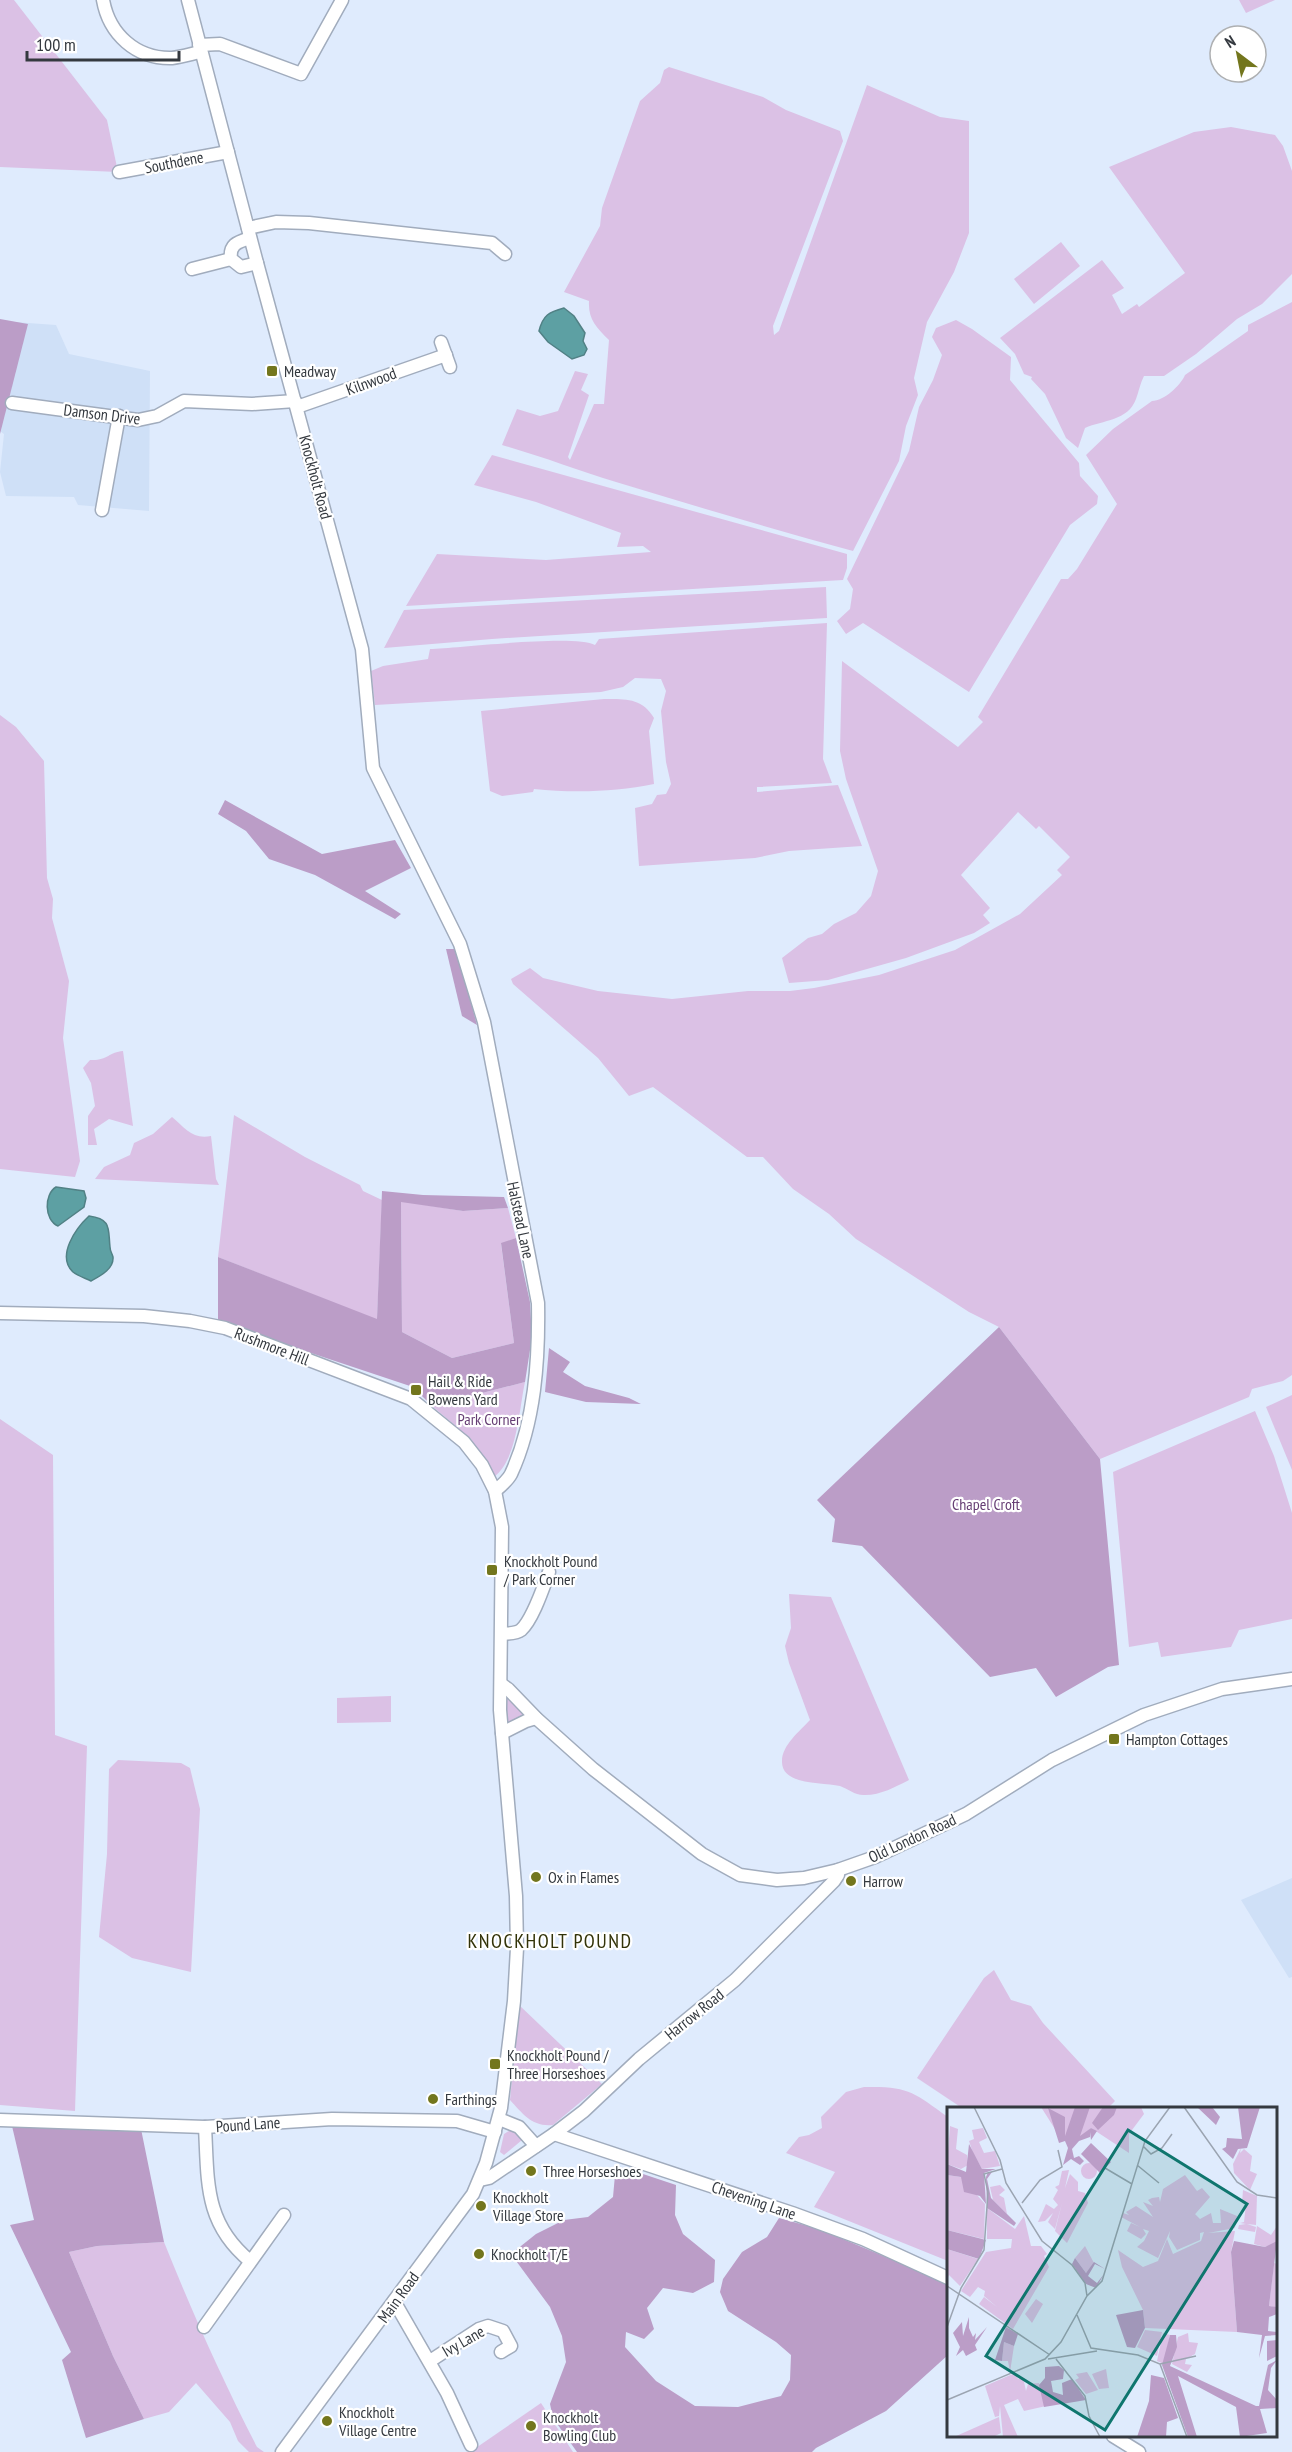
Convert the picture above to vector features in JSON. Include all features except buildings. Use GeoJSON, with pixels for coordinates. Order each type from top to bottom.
{"type":"FeatureCollection","features":[{"type":"Feature","properties":{"kind":"street"},"geometry":{"type":"LineString","coordinates":[[103,0],[111,26],[132,47],[146,54],[172,58],[220,44],[301,74],[342,0]]}},
{"type":"Feature","properties":{"kind":"street","name":"Knockholt Road"},"geometry":{"type":"LineString","coordinates":[[188,0],[362,649],[373,768],[460,944]]}},
{"type":"Feature","properties":{"kind":"street","name":"Southdene"},"geometry":{"type":"LineString","coordinates":[[119,172],[228,152]]}},
{"type":"Feature","properties":{"kind":"street"},"geometry":{"type":"LineString","coordinates":[[257,263],[241,267],[231,259],[230,251],[233,245],[249,233],[286,222],[356,227],[492,243],[505,254]]}},
{"type":"Feature","properties":{"kind":"street"},"geometry":{"type":"LineString","coordinates":[[192,269],[231,259]]}},
{"type":"Feature","properties":{"kind":"street"},"geometry":{"type":"LineString","coordinates":[[441,342],[450,367]]}},
{"type":"Feature","properties":{"kind":"street","name":"Kilnwood"},"geometry":{"type":"LineString","coordinates":[[296,404],[446,355]]}},
{"type":"Feature","properties":{"kind":"street","name":"Damson Drive"},"geometry":{"type":"LineString","coordinates":[[12,403],[148,420],[176,404],[195,400],[296,404]]}},
{"type":"Feature","properties":{"kind":"street"},"geometry":{"type":"LineString","coordinates":[[102,510],[119,416]]}},
{"type":"Feature","properties":{"kind":"street","name":"Halstead Lane"},"geometry":{"type":"LineString","coordinates":[[460,944],[484,1022],[538,1303],[538,1339],[533,1391],[525,1433],[510,1476],[495,1491]]}},
{"type":"Feature","properties":{"kind":"street","name":"Rushmore Hill"},"geometry":{"type":"LineString","coordinates":[[0,1313],[144,1316],[225,1328],[411,1400],[464,1442],[482,1465],[495,1491],[502,1527],[502,1733]]}},
{"type":"Feature","properties":{"kind":"street"},"geometry":{"type":"LineString","coordinates":[[502,1634],[521,1630],[531,1614],[549,1572]]}},
{"type":"Feature","properties":{"kind":"street","name":"Old London Road"},"geometry":{"type":"LineString","coordinates":[[501,1684],[536,1718],[627,1797],[712,1861],[732,1872],[756,1879],[777,1880],[804,1878],[838,1870],[874,1857],[955,1819],[1046,1764],[1144,1715],[1222,1689],[1292,1679]]}},
{"type":"Feature","properties":{"kind":"street"},"geometry":{"type":"LineString","coordinates":[[502,1733],[536,1718]]}},
{"type":"Feature","properties":{"kind":"street","name":"Main Road"},"geometry":{"type":"LineString","coordinates":[[282,2452],[462,2209],[480,2180],[499,2119],[518,1948],[516,1896],[502,1733]]}},
{"type":"Feature","properties":{"kind":"street","name":"Harrow Road"},"geometry":{"type":"LineString","coordinates":[[480,2180],[489,2178],[584,2111],[639,2059],[735,1980],[837,1877],[838,1870]]}},
{"type":"Feature","properties":{"kind":"street"},"geometry":{"type":"LineString","coordinates":[[804,1878],[816,1898]]}},
{"type":"Feature","properties":{"kind":"street","name":"Pound Lane"},"geometry":{"type":"LineString","coordinates":[[0,2120],[205,2127],[332,2119],[458,2121],[495,2132]]}},
{"type":"Feature","properties":{"kind":"street"},"geometry":{"type":"LineString","coordinates":[[499,2119],[519,2127],[536,2146]]}},
{"type":"Feature","properties":{"kind":"street"},"geometry":{"type":"LineString","coordinates":[[205,2127],[208,2187],[213,2208],[220,2227],[233,2247],[250,2261]]}},
{"type":"Feature","properties":{"kind":"street","name":"Chevening Lane"},"geometry":{"type":"LineString","coordinates":[[554,2134],[792,2213],[863,2239],[947,2278]]}},
{"type":"Feature","properties":{"kind":"street"},"geometry":{"type":"LineString","coordinates":[[204,2327],[250,2261],[282,2222]]}},
{"type":"Feature","properties":{"kind":"street","name":"Ivy Lane"},"geometry":{"type":"LineString","coordinates":[[394,2301],[430,2361],[471,2445]]}},
{"type":"Feature","properties":{"kind":"street"},"geometry":{"type":"LineString","coordinates":[[201,2307],[212,2315]]}},
{"type":"Feature","properties":{"kind":"street","name":"Ivy Lane"},"geometry":{"type":"LineString","coordinates":[[430,2361],[479,2329],[488,2326],[503,2331],[511,2346],[501,2352]]}},
{"type":"Feature","properties":{"kind":"street"},"geometry":{"type":"LineString","coordinates":[[1115,2437],[1139,2452]]}},
{"type":"Feature","properties":{"kind":"shaded area"},"geometry":{"type":"Polygon","coordinates":[[[564,308],[574,316],[585,333],[583,341],[587,349],[584,355],[572,359],[548,342],[539,331],[547,315],[564,308]]]}},
{"type":"Feature","properties":{"kind":"shaded area"},"geometry":{"type":"Polygon","coordinates":[[[0,321],[56,325],[69,354],[150,371],[149,511],[78,505],[74,497],[6,496],[0,472],[4,434],[0,431],[0,321]]]}},
{"type":"Feature","properties":{"kind":"shaded area"},"geometry":{"type":"Polygon","coordinates":[[[56,1187],[84,1191],[86,1198],[84,1207],[58,1226],[50,1218],[47,1207],[49,1195],[56,1187]]]}},
{"type":"Feature","properties":{"kind":"shaded area"},"geometry":{"type":"Polygon","coordinates":[[[89,1216],[105,1222],[109,1230],[113,1257],[109,1269],[91,1281],[73,1272],[66,1258],[70,1242],[89,1216]]]}},
{"type":"Feature","properties":{"kind":"shaded area"},"geometry":{"type":"Polygon","coordinates":[[[1292,1878],[1292,1977],[1289,1978],[1241,1900],[1292,1878]]]}},
{"type":"Feature","properties":{"kind":"green space"},"geometry":{"type":"Polygon","coordinates":[[[0,0],[14,0],[107,120],[118,172],[0,167],[0,0]]]}},
{"type":"Feature","properties":{"kind":"green space"},"geometry":{"type":"Polygon","coordinates":[[[1239,0],[1275,0],[1246,13],[1239,0]]]}},
{"type":"Feature","properties":{"kind":"green space"},"geometry":{"type":"Polygon","coordinates":[[[669,67],[763,97],[786,110],[840,131],[843,141],[773,326],[774,335],[779,331],[867,85],[940,117],[969,121],[969,233],[954,272],[927,322],[914,378],[918,395],[906,426],[899,461],[853,551],[645,491],[502,445],[517,409],[540,416],[558,411],[575,371],[588,374],[581,390],[589,395],[568,457],[570,460],[594,404],[604,404],[609,340],[594,322],[590,313],[589,301],[564,292],[600,226],[602,208],[640,101],[660,83],[664,70],[669,67]]]}},
{"type":"Feature","properties":{"kind":"green space"},"geometry":{"type":"Polygon","coordinates":[[[1231,127],[1275,135],[1283,146],[1292,171],[1292,274],[1262,304],[1237,319],[1196,354],[1164,376],[1144,376],[1136,399],[1127,412],[1114,419],[1085,428],[1078,448],[1066,438],[1045,394],[1031,379],[1032,377],[1024,374],[1015,354],[1000,338],[1102,260],[1124,288],[1112,295],[1122,314],[1137,304],[1139,307],[1185,273],[1109,167],[1194,132],[1231,127]]]}},
{"type":"Feature","properties":{"kind":"green space"},"geometry":{"type":"Polygon","coordinates":[[[1061,242],[1080,266],[1034,304],[1014,279],[1061,242]]]}},
{"type":"Feature","properties":{"kind":"green space"},"geometry":{"type":"Polygon","coordinates":[[[1292,302],[1292,1375],[1283,1381],[1252,1389],[1249,1397],[1100,1459],[999,1327],[969,1312],[856,1239],[829,1214],[793,1189],[763,1157],[747,1157],[653,1087],[629,1096],[598,1058],[513,984],[511,979],[530,968],[543,978],[598,991],[672,999],[748,991],[790,991],[814,988],[879,975],[955,950],[1020,914],[1062,875],[1057,870],[1070,857],[1039,826],[1036,829],[1018,812],[961,875],[990,908],[983,915],[990,923],[974,933],[906,958],[828,980],[789,983],[782,958],[808,938],[822,934],[834,924],[856,913],[871,896],[878,871],[846,779],[840,751],[842,661],[958,747],[983,722],[978,717],[1061,579],[1068,579],[1077,569],[1117,504],[1086,455],[1113,429],[1152,401],[1167,395],[1176,388],[1185,375],[1248,331],[1248,325],[1292,302]]]}},
{"type":"Feature","properties":{"kind":"green space"},"geometry":{"type":"Polygon","coordinates":[[[0,319],[28,324],[0,434],[0,319]]]}},
{"type":"Feature","properties":{"kind":"green space"},"geometry":{"type":"Polygon","coordinates":[[[956,320],[1011,357],[1010,380],[1079,463],[1080,476],[1098,496],[1097,504],[1070,525],[969,692],[863,623],[846,634],[837,621],[850,609],[853,589],[847,579],[909,451],[919,407],[933,380],[942,355],[932,337],[936,328],[956,320]]]}},
{"type":"Feature","properties":{"kind":"green space"},"geometry":{"type":"Polygon","coordinates":[[[492,455],[847,554],[847,568],[843,580],[406,606],[437,554],[546,560],[651,552],[643,546],[617,547],[621,533],[536,502],[474,485],[492,455]]]}},
{"type":"Feature","properties":{"kind":"green space"},"geometry":{"type":"Polygon","coordinates":[[[826,587],[827,618],[384,648],[404,610],[826,587]]]}},
{"type":"Feature","properties":{"kind":"green space"},"geometry":{"type":"Polygon","coordinates":[[[827,623],[823,759],[832,783],[757,787],[757,792],[838,785],[862,846],[789,851],[755,858],[639,866],[635,808],[652,804],[657,795],[666,794],[671,784],[666,762],[661,711],[666,691],[661,679],[635,678],[623,687],[601,692],[375,705],[371,671],[383,666],[428,659],[430,649],[542,641],[583,642],[595,645],[599,639],[827,623]]]}},
{"type":"Feature","properties":{"kind":"green space"},"geometry":{"type":"Polygon","coordinates":[[[604,699],[639,703],[654,718],[649,731],[654,784],[594,791],[534,789],[533,792],[502,796],[490,791],[481,711],[604,699]]]}},
{"type":"Feature","properties":{"kind":"green space"},"geometry":{"type":"Polygon","coordinates":[[[0,715],[16,727],[44,761],[47,878],[53,899],[52,918],[69,981],[63,1038],[80,1161],[75,1177],[0,1169],[0,715]]]}},
{"type":"Feature","properties":{"kind":"green space"},"geometry":{"type":"Polygon","coordinates":[[[225,800],[322,854],[395,840],[411,868],[365,891],[401,914],[395,919],[315,875],[269,859],[246,831],[218,814],[225,800]]]}},
{"type":"Feature","properties":{"kind":"green space"},"geometry":{"type":"Polygon","coordinates":[[[446,949],[457,949],[477,1025],[462,1016],[446,949]]]}},
{"type":"Feature","properties":{"kind":"green space"},"geometry":{"type":"Polygon","coordinates":[[[123,1051],[133,1126],[109,1119],[94,1129],[97,1145],[88,1145],[88,1116],[95,1106],[91,1083],[83,1068],[90,1060],[123,1051]]]}},
{"type":"Feature","properties":{"kind":"green space"},"geometry":{"type":"Polygon","coordinates":[[[234,1115],[305,1157],[360,1185],[363,1191],[382,1200],[377,1320],[218,1257],[234,1115]]]}},
{"type":"Feature","properties":{"kind":"green space"},"geometry":{"type":"Polygon","coordinates":[[[172,1117],[194,1135],[211,1136],[216,1179],[219,1185],[95,1179],[104,1167],[130,1155],[134,1143],[153,1134],[172,1117]]]}},
{"type":"Feature","properties":{"kind":"green space"},"geometry":{"type":"Polygon","coordinates":[[[382,1191],[423,1195],[504,1197],[508,1208],[463,1211],[401,1202],[402,1332],[452,1358],[514,1343],[501,1243],[516,1238],[530,1302],[532,1337],[525,1382],[432,1406],[413,1387],[218,1322],[218,1257],[377,1319],[382,1191]]]}},
{"type":"Feature","properties":{"kind":"green space"},"geometry":{"type":"Polygon","coordinates":[[[401,1201],[463,1211],[508,1208],[516,1238],[501,1244],[514,1343],[452,1358],[402,1332],[401,1201]]]}},
{"type":"Feature","properties":{"kind":"green space","name":"Chapel Croft"},"geometry":{"type":"Polygon","coordinates":[[[999,1327],[1100,1459],[1119,1665],[1108,1667],[1056,1697],[1036,1668],[990,1677],[862,1546],[832,1542],[835,1519],[817,1500],[999,1327]]]}},
{"type":"Feature","properties":{"kind":"green space"},"geometry":{"type":"Polygon","coordinates":[[[549,1348],[570,1362],[563,1372],[585,1386],[629,1398],[641,1404],[586,1402],[545,1392],[549,1348]]]}},
{"type":"Feature","properties":{"kind":"green space","name":"Park Corner"},"geometry":{"type":"Polygon","coordinates":[[[525,1382],[512,1447],[502,1469],[494,1477],[471,1439],[432,1406],[525,1382]]]}},
{"type":"Feature","properties":{"kind":"green space"},"geometry":{"type":"Polygon","coordinates":[[[1292,1395],[1292,1470],[1266,1407],[1292,1395]]]}},
{"type":"Feature","properties":{"kind":"green space"},"geometry":{"type":"Polygon","coordinates":[[[1255,1411],[1274,1456],[1292,1513],[1292,1619],[1239,1630],[1231,1647],[1161,1657],[1158,1642],[1129,1647],[1113,1472],[1255,1411]]]}},
{"type":"Feature","properties":{"kind":"green space"},"geometry":{"type":"Polygon","coordinates":[[[0,1419],[53,1455],[55,1735],[87,1746],[75,2111],[0,2105],[0,1419]]]}},
{"type":"Feature","properties":{"kind":"green space"},"geometry":{"type":"Polygon","coordinates":[[[789,1594],[831,1597],[909,1780],[882,1792],[862,1795],[840,1786],[795,1779],[784,1769],[782,1761],[785,1749],[810,1720],[785,1646],[791,1628],[789,1594]]]}},
{"type":"Feature","properties":{"kind":"green space"},"geometry":{"type":"Polygon","coordinates":[[[391,1696],[391,1722],[337,1723],[337,1698],[391,1696]]]}},
{"type":"Feature","properties":{"kind":"green space"},"geometry":{"type":"Polygon","coordinates":[[[509,1697],[527,1717],[507,1727],[506,1700],[509,1697]]]}},
{"type":"Feature","properties":{"kind":"green space"},"geometry":{"type":"Polygon","coordinates":[[[118,1760],[181,1763],[190,1768],[200,1809],[191,1972],[132,1958],[99,1937],[107,1854],[109,1769],[118,1760]]]}},
{"type":"Feature","properties":{"kind":"green space"},"geometry":{"type":"Polygon","coordinates":[[[994,1970],[1011,2000],[1031,2006],[1043,2023],[1115,2101],[1109,2107],[960,2107],[917,2078],[984,1978],[994,1970]]]}},
{"type":"Feature","properties":{"kind":"green space"},"geometry":{"type":"Polygon","coordinates":[[[519,2005],[602,2084],[553,2125],[534,2122],[510,2100],[519,2005]]]}},
{"type":"Feature","properties":{"kind":"green space"},"geometry":{"type":"Polygon","coordinates":[[[864,2087],[901,2089],[918,2096],[947,2116],[947,2261],[814,2207],[835,2172],[786,2153],[799,2137],[822,2128],[821,2117],[846,2092],[864,2087]]]}},
{"type":"Feature","properties":{"kind":"green space"},"geometry":{"type":"Polygon","coordinates":[[[12,2126],[141,2129],[164,2242],[97,2246],[69,2252],[113,2356],[144,2419],[86,2438],[62,2360],[71,2352],[10,2225],[34,2220],[12,2126]]]}},
{"type":"Feature","properties":{"kind":"green space"},"geometry":{"type":"Polygon","coordinates":[[[512,2129],[522,2140],[504,2155],[500,2152],[504,2134],[512,2129]]]}},
{"type":"Feature","properties":{"kind":"green space"},"geometry":{"type":"Polygon","coordinates":[[[628,2169],[676,2185],[675,2215],[683,2234],[715,2260],[714,2282],[693,2293],[663,2288],[647,2308],[654,2329],[644,2339],[626,2332],[625,2347],[656,2381],[695,2406],[738,2407],[781,2396],[790,2380],[791,2355],[776,2342],[728,2311],[720,2292],[723,2279],[742,2252],[767,2237],[779,2218],[819,2229],[947,2283],[947,2356],[886,2411],[812,2452],[577,2452],[553,2418],[550,2404],[566,2362],[562,2336],[550,2307],[511,2254],[536,2234],[564,2220],[588,2217],[613,2197],[615,2175],[628,2169]]]}},
{"type":"Feature","properties":{"kind":"green space"},"geometry":{"type":"Polygon","coordinates":[[[164,2242],[232,2396],[257,2447],[264,2452],[249,2452],[238,2441],[230,2422],[196,2383],[169,2412],[144,2419],[113,2356],[69,2252],[97,2246],[164,2242]]]}},
{"type":"Feature","properties":{"kind":"green space","name":"Knockholt Bowling Club"},"geometry":{"type":"Polygon","coordinates":[[[541,2403],[573,2452],[470,2452],[541,2403]]]}},
{"type":"Feature","properties":{"kind":"place","name":"Meadway"},"geometry":{"type":"Point","coordinates":[272,371]}},
{"type":"Feature","properties":{"kind":"place","name":"Hail & Ride Bowens Yard"},"geometry":{"type":"Point","coordinates":[416,1390]}},
{"type":"Feature","properties":{"kind":"place","name":"Knockholt Pound / Park Corner"},"geometry":{"type":"Point","coordinates":[492,1570]}},
{"type":"Feature","properties":{"kind":"place","name":"Hampton Cottages"},"geometry":{"type":"Point","coordinates":[1114,1739]}},
{"type":"Feature","properties":{"kind":"place","name":"Ox in Flames"},"geometry":{"type":"Point","coordinates":[536,1877]}},
{"type":"Feature","properties":{"kind":"place","name":"Harrow"},"geometry":{"type":"Point","coordinates":[851,1881]}},
{"type":"Feature","properties":{"kind":"place","name":"Knockholt Pound / Three Horseshoes"},"geometry":{"type":"Point","coordinates":[495,2064]}},
{"type":"Feature","properties":{"kind":"place","name":"Farthings"},"geometry":{"type":"Point","coordinates":[433,2099]}},
{"type":"Feature","properties":{"kind":"place","name":"Three Horseshoes"},"geometry":{"type":"Point","coordinates":[531,2171]}},
{"type":"Feature","properties":{"kind":"place","name":"Knockholt Village Store"},"geometry":{"type":"Point","coordinates":[481,2206]}},
{"type":"Feature","properties":{"kind":"place","name":"Knockholt T/E"},"geometry":{"type":"Point","coordinates":[479,2254]}},
{"type":"Feature","properties":{"kind":"place","name":"Knockholt Village Centre"},"geometry":{"type":"Point","coordinates":[327,2421]}},
{"type":"Feature","properties":{"kind":"place","name":"Knockholt Bowling Club"},"geometry":{"type":"Point","coordinates":[531,2426]}},
{"type":"Feature","properties":{"kind":"district","name":"KNOCKHOLT POUND"},"geometry":{"type":"Point","coordinates":[550,1941]}}]}
